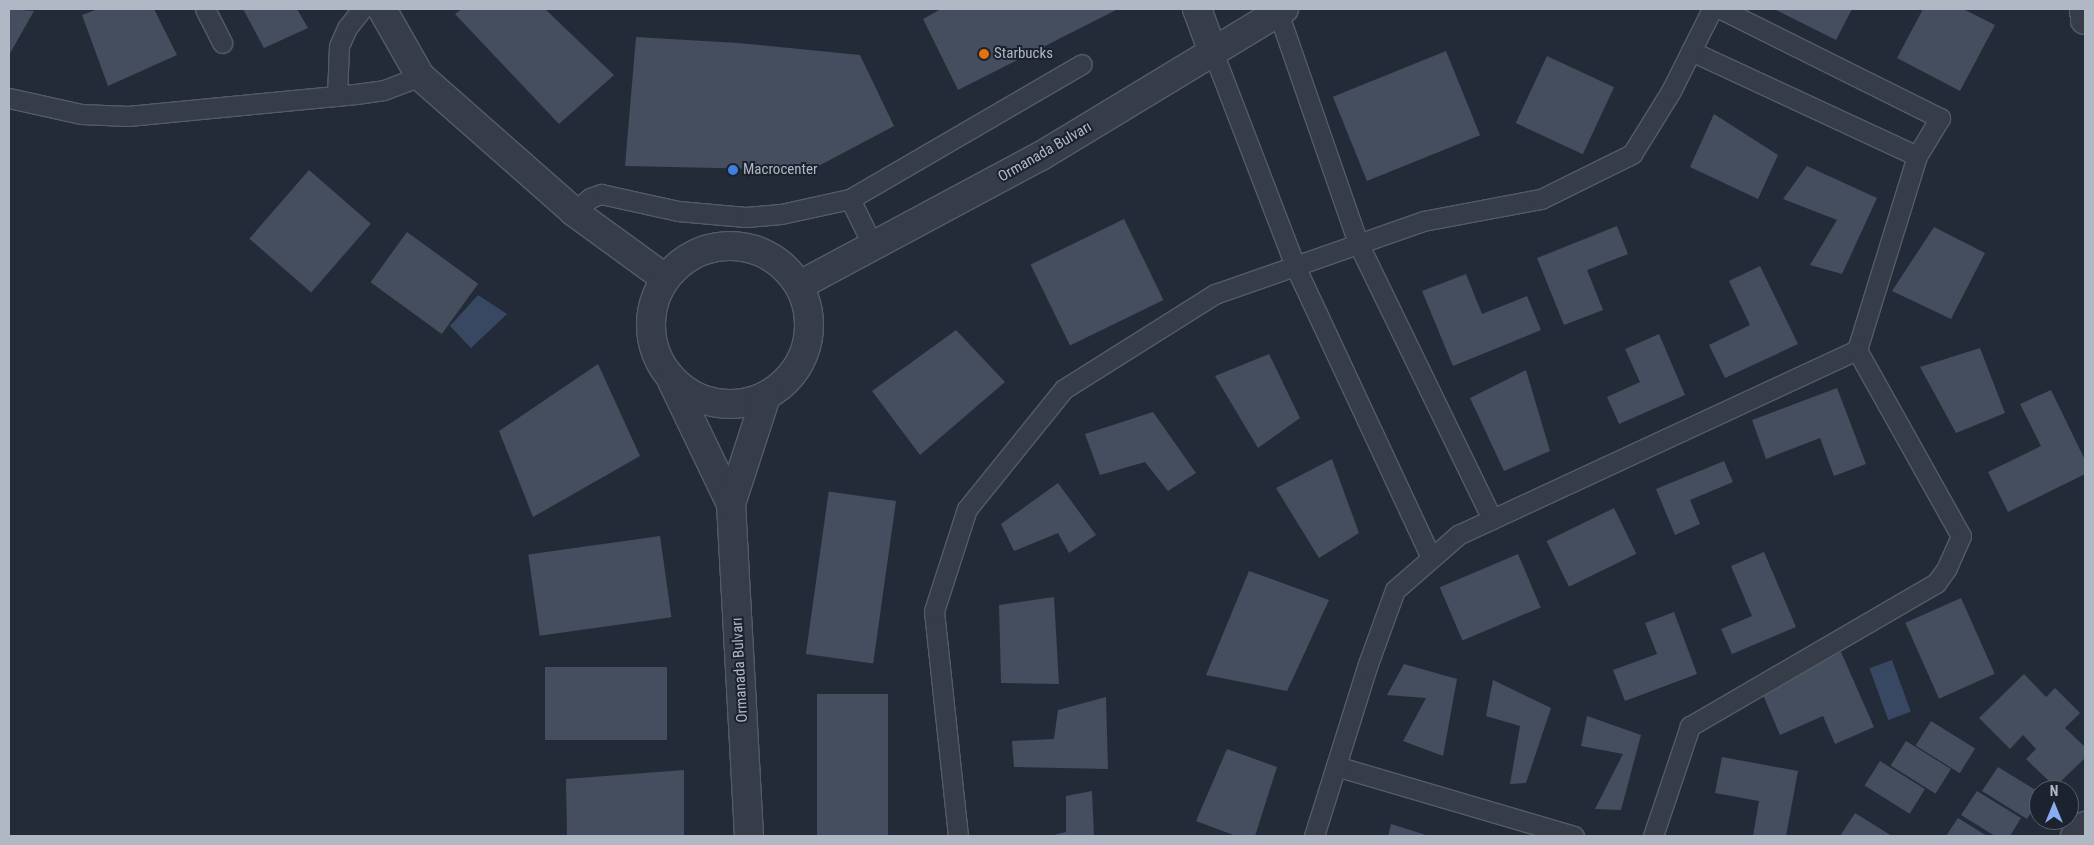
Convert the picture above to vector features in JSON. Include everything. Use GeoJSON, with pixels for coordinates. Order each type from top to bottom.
{"type":"FeatureCollection","features":[{"type":"Feature","properties":{"kind":"street"},"geometry":{"type":"LineString","coordinates":[[382,9],[420,76],[574,212],[665,278]]}},
{"type":"Feature","properties":{"kind":"street"},"geometry":{"type":"LineString","coordinates":[[1197,9],[1213,52]]}},
{"type":"Feature","properties":{"kind":"street"},"geometry":{"type":"LineString","coordinates":[[2084,9],[2085,20]]}},
{"type":"Feature","properties":{"kind":"street","name":"Ormanada Bulvarı"},"geometry":{"type":"LineString","coordinates":[[800,285],[1041,156],[1281,11]]}},
{"type":"Feature","properties":{"kind":"street"},"geometry":{"type":"LineString","coordinates":[[736,245],[761,252],[783,265],[800,285],[809,309],[810,335],[803,360],[788,381],[766,396],[742,404],[716,404],[691,395],[670,378],[656,355],[650,329],[653,302],[665,278],[685,260],[709,248],[736,245]]}},
{"type":"Feature","properties":{"kind":"street","name":"Ormanada Bulvarı"},"geometry":{"type":"LineString","coordinates":[[670,378],[731,504]]}},
{"type":"Feature","properties":{"kind":"street","name":"Ormanada Bulvarı"},"geometry":{"type":"LineString","coordinates":[[749,836],[731,504],[766,396]]}},
{"type":"Feature","properties":{"kind":"street"},"geometry":{"type":"LineString","coordinates":[[2075,836],[2085,826]]}},
{"type":"Feature","properties":{"kind":"lane"},"geometry":{"type":"LineString","coordinates":[[204,9],[222,43]]}},
{"type":"Feature","properties":{"kind":"lane"},"geometry":{"type":"LineString","coordinates":[[337,96],[339,46],[346,28],[362,9]]}},
{"type":"Feature","properties":{"kind":"lane"},"geometry":{"type":"LineString","coordinates":[[958,836],[934,611],[967,509],[1064,389],[1215,294],[1424,220],[1541,199],[1632,154],[1671,91],[1712,9]]}},
{"type":"Feature","properties":{"kind":"lane"},"geometry":{"type":"LineString","coordinates":[[1653,836],[1690,726],[1936,583],[1947,568],[1961,536],[1857,350],[1917,156],[1940,118],[1721,9]]}},
{"type":"Feature","properties":{"kind":"lane"},"geometry":{"type":"LineString","coordinates":[[1281,11],[1358,243],[1492,519]]}},
{"type":"Feature","properties":{"kind":"lane"},"geometry":{"type":"LineString","coordinates":[[1691,51],[1917,156]]}},
{"type":"Feature","properties":{"kind":"lane"},"geometry":{"type":"LineString","coordinates":[[1213,52],[1295,266],[1431,558]]}},
{"type":"Feature","properties":{"kind":"lane"},"geometry":{"type":"LineString","coordinates":[[574,212],[590,198],[601,194],[678,211],[746,216],[781,214],[850,199],[1082,64]]}},
{"type":"Feature","properties":{"kind":"lane"},"geometry":{"type":"LineString","coordinates":[[9,98],[81,114],[128,116],[384,90],[420,76]]}},
{"type":"Feature","properties":{"kind":"lane"},"geometry":{"type":"LineString","coordinates":[[850,199],[873,246]]}},
{"type":"Feature","properties":{"kind":"lane"},"geometry":{"type":"LineString","coordinates":[[1314,836],[1395,590],[1458,535],[1857,350]]}},
{"type":"Feature","properties":{"kind":"lane"},"geometry":{"type":"LineString","coordinates":[[1336,766],[1574,836]]}},
{"type":"Feature","properties":{"kind":"water"},"geometry":{"type":"Polygon","coordinates":[[[478,295],[507,314],[471,348],[450,326],[478,295]]]}},
{"type":"Feature","properties":{"kind":"water"},"geometry":{"type":"Polygon","coordinates":[[[1892,660],[1911,712],[1888,720],[1869,668],[1892,660]]]}},
{"type":"Feature","properties":{"kind":"building"},"geometry":{"type":"Polygon","coordinates":[[[9,9],[34,11],[9,55],[9,9]]]}},
{"type":"Feature","properties":{"kind":"building"},"geometry":{"type":"Polygon","coordinates":[[[98,9],[154,9],[177,55],[108,86],[82,15],[98,9]]]}},
{"type":"Feature","properties":{"kind":"building"},"geometry":{"type":"Polygon","coordinates":[[[243,9],[297,9],[308,28],[264,48],[243,9]]]}},
{"type":"Feature","properties":{"kind":"building"},"geometry":{"type":"Polygon","coordinates":[[[462,9],[545,9],[614,75],[559,124],[455,14],[462,9]]]}},
{"type":"Feature","properties":{"kind":"building","name":"Starbucks"},"geometry":{"type":"Polygon","coordinates":[[[941,9],[1118,9],[958,90],[923,19],[941,9]]]}},
{"type":"Feature","properties":{"kind":"building"},"geometry":{"type":"Polygon","coordinates":[[[1774,9],[1852,9],[1836,40],[1774,9]]]}},
{"type":"Feature","properties":{"kind":"building"},"geometry":{"type":"Polygon","coordinates":[[[1923,9],[1963,9],[1995,25],[1960,91],[1897,58],[1923,9]]]}},
{"type":"Feature","properties":{"kind":"building"},"geometry":{"type":"Polygon","coordinates":[[[636,37],[738,43],[860,55],[894,126],[811,170],[625,166],[636,37]]]}},
{"type":"Feature","properties":{"kind":"building"},"geometry":{"type":"Polygon","coordinates":[[[1446,51],[1480,135],[1367,181],[1333,97],[1446,51]]]}},
{"type":"Feature","properties":{"kind":"building"},"geometry":{"type":"Polygon","coordinates":[[[1547,56],[1614,87],[1583,154],[1516,123],[1547,56]]]}},
{"type":"Feature","properties":{"kind":"building"},"geometry":{"type":"Polygon","coordinates":[[[1714,114],[1778,155],[1758,199],[1690,167],[1714,114]]]}},
{"type":"Feature","properties":{"kind":"building"},"geometry":{"type":"Polygon","coordinates":[[[1807,166],[1877,198],[1842,274],[1810,265],[1837,220],[1783,199],[1807,166]]]}},
{"type":"Feature","properties":{"kind":"building"},"geometry":{"type":"Polygon","coordinates":[[[309,170],[371,224],[311,292],[249,239],[309,170]]]}},
{"type":"Feature","properties":{"kind":"building"},"geometry":{"type":"Polygon","coordinates":[[[1124,219],[1163,300],[1070,345],[1031,265],[1124,219]]]}},
{"type":"Feature","properties":{"kind":"building"},"geometry":{"type":"Polygon","coordinates":[[[1617,226],[1628,254],[1587,270],[1603,310],[1564,325],[1537,258],[1617,226]]]}},
{"type":"Feature","properties":{"kind":"building"},"geometry":{"type":"Polygon","coordinates":[[[1934,227],[1985,253],[1951,319],[1892,291],[1934,227]]]}},
{"type":"Feature","properties":{"kind":"building"},"geometry":{"type":"Polygon","coordinates":[[[407,232],[478,284],[442,334],[371,282],[407,232]]]}},
{"type":"Feature","properties":{"kind":"building"},"geometry":{"type":"Polygon","coordinates":[[[1760,266],[1798,344],[1725,378],[1709,345],[1750,325],[1729,281],[1760,266]]]}},
{"type":"Feature","properties":{"kind":"building"},"geometry":{"type":"Polygon","coordinates":[[[1466,274],[1482,314],[1527,296],[1541,330],[1453,366],[1422,291],[1466,274]]]}},
{"type":"Feature","properties":{"kind":"building"},"geometry":{"type":"Polygon","coordinates":[[[956,330],[1005,382],[920,455],[872,391],[956,330]]]}},
{"type":"Feature","properties":{"kind":"building"},"geometry":{"type":"Polygon","coordinates":[[[1659,334],[1685,395],[1619,424],[1607,397],[1640,382],[1625,349],[1659,334]]]}},
{"type":"Feature","properties":{"kind":"building"},"geometry":{"type":"Polygon","coordinates":[[[1980,348],[2005,413],[1956,433],[1920,367],[1980,348]]]}},
{"type":"Feature","properties":{"kind":"building"},"geometry":{"type":"Polygon","coordinates":[[[1269,354],[1300,418],[1258,448],[1215,376],[1269,354]]]}},
{"type":"Feature","properties":{"kind":"building"},"geometry":{"type":"Polygon","coordinates":[[[598,364],[640,456],[533,517],[499,431],[598,364]]]}},
{"type":"Feature","properties":{"kind":"building"},"geometry":{"type":"Polygon","coordinates":[[[1526,370],[1550,451],[1504,471],[1470,398],[1526,370]]]}},
{"type":"Feature","properties":{"kind":"building"},"geometry":{"type":"Polygon","coordinates":[[[1837,388],[1866,464],[1834,476],[1820,438],[1766,459],[1752,420],[1837,388]]]}},
{"type":"Feature","properties":{"kind":"building"},"geometry":{"type":"Polygon","coordinates":[[[2051,390],[2085,460],[2085,474],[2008,512],[1988,472],[2041,446],[2020,404],[2051,390]]]}},
{"type":"Feature","properties":{"kind":"building"},"geometry":{"type":"Polygon","coordinates":[[[1153,412],[1196,473],[1168,491],[1145,462],[1100,475],[1085,434],[1153,412]]]}},
{"type":"Feature","properties":{"kind":"building"},"geometry":{"type":"Polygon","coordinates":[[[1332,459],[1359,533],[1319,558],[1276,488],[1332,459]]]}},
{"type":"Feature","properties":{"kind":"building"},"geometry":{"type":"Polygon","coordinates":[[[1724,461],[1733,482],[1690,500],[1700,524],[1675,535],[1656,489],[1724,461]]]}},
{"type":"Feature","properties":{"kind":"building"},"geometry":{"type":"Polygon","coordinates":[[[1058,483],[1096,535],[1069,553],[1058,533],[1014,551],[1001,524],[1058,483]]]}},
{"type":"Feature","properties":{"kind":"building"},"geometry":{"type":"Polygon","coordinates":[[[829,492],[896,501],[873,663],[806,654],[829,492]]]}},
{"type":"Feature","properties":{"kind":"building"},"geometry":{"type":"Polygon","coordinates":[[[1614,508],[1636,554],[1569,587],[1547,541],[1614,508]]]}},
{"type":"Feature","properties":{"kind":"building"},"geometry":{"type":"Polygon","coordinates":[[[660,536],[671,617],[540,636],[528,555],[660,536]]]}},
{"type":"Feature","properties":{"kind":"building"},"geometry":{"type":"Polygon","coordinates":[[[1764,552],[1796,627],[1732,654],[1721,629],[1752,616],[1731,566],[1764,552]]]}},
{"type":"Feature","properties":{"kind":"building"},"geometry":{"type":"Polygon","coordinates":[[[1518,554],[1541,607],[1462,641],[1440,587],[1518,554]]]}},
{"type":"Feature","properties":{"kind":"building"},"geometry":{"type":"Polygon","coordinates":[[[1249,571],[1329,600],[1287,691],[1206,675],[1249,571]]]}},
{"type":"Feature","properties":{"kind":"building"},"geometry":{"type":"Polygon","coordinates":[[[1054,597],[1059,684],[1001,683],[999,605],[1054,597]]]}},
{"type":"Feature","properties":{"kind":"building"},"geometry":{"type":"Polygon","coordinates":[[[1961,598],[1995,674],[1939,699],[1905,623],[1961,598]]]}},
{"type":"Feature","properties":{"kind":"building"},"geometry":{"type":"Polygon","coordinates":[[[1674,612],[1697,674],[1625,701],[1613,670],[1657,654],[1645,623],[1674,612]]]}},
{"type":"Feature","properties":{"kind":"building"},"geometry":{"type":"Polygon","coordinates":[[[1841,652],[1874,727],[1835,744],[1823,716],[1780,735],[1760,688],[1841,652]]]}},
{"type":"Feature","properties":{"kind":"building"},"geometry":{"type":"Polygon","coordinates":[[[1404,664],[1457,679],[1443,756],[1403,741],[1426,698],[1387,695],[1404,664]]]}},
{"type":"Feature","properties":{"kind":"building"},"geometry":{"type":"Polygon","coordinates":[[[545,667],[667,667],[667,740],[545,740],[545,667]]]}},
{"type":"Feature","properties":{"kind":"building"},"geometry":{"type":"Polygon","coordinates":[[[2024,674],[2046,697],[2055,688],[2080,713],[2065,728],[2085,747],[2085,758],[2062,780],[2048,780],[2026,759],[2036,749],[2023,735],[2010,749],[1979,718],[2024,674]]]}},
{"type":"Feature","properties":{"kind":"building"},"geometry":{"type":"Polygon","coordinates":[[[1493,680],[1551,708],[1526,783],[1510,784],[1520,726],[1486,716],[1493,680]]]}},
{"type":"Feature","properties":{"kind":"building"},"geometry":{"type":"Polygon","coordinates":[[[817,694],[888,694],[888,836],[817,836],[817,694]]]}},
{"type":"Feature","properties":{"kind":"building"},"geometry":{"type":"Polygon","coordinates":[[[1106,697],[1108,769],[1014,767],[1012,741],[1054,739],[1058,710],[1106,697]]]}},
{"type":"Feature","properties":{"kind":"building"},"geometry":{"type":"Polygon","coordinates":[[[1587,716],[1641,735],[1621,810],[1595,809],[1623,754],[1581,746],[1587,716]]]}},
{"type":"Feature","properties":{"kind":"building"},"geometry":{"type":"Polygon","coordinates":[[[1931,721],[1975,749],[1960,773],[1916,746],[1931,721]]]}},
{"type":"Feature","properties":{"kind":"building"},"geometry":{"type":"Polygon","coordinates":[[[1906,741],[1951,769],[1936,794],[1891,766],[1906,741]]]}},
{"type":"Feature","properties":{"kind":"building"},"geometry":{"type":"Polygon","coordinates":[[[1227,749],[1277,767],[1255,836],[1236,836],[1196,821],[1227,749]]]}},
{"type":"Feature","properties":{"kind":"building"},"geometry":{"type":"Polygon","coordinates":[[[1722,757],[1798,771],[1786,836],[1753,836],[1759,801],[1715,793],[1722,757]]]}},
{"type":"Feature","properties":{"kind":"building"},"geometry":{"type":"Polygon","coordinates":[[[1880,761],[1925,789],[1910,814],[1865,786],[1880,761]]]}},
{"type":"Feature","properties":{"kind":"building"},"geometry":{"type":"Polygon","coordinates":[[[1998,767],[2029,786],[2029,816],[2027,819],[1982,791],[1998,767]]]}},
{"type":"Feature","properties":{"kind":"building"},"geometry":{"type":"Polygon","coordinates":[[[684,770],[684,836],[567,836],[566,779],[684,770]]]}},
{"type":"Feature","properties":{"kind":"building"},"geometry":{"type":"Polygon","coordinates":[[[1092,791],[1094,836],[1050,836],[1066,832],[1066,796],[1092,791]]]}},
{"type":"Feature","properties":{"kind":"building"},"geometry":{"type":"Polygon","coordinates":[[[1977,791],[2021,818],[2010,836],[1995,836],[1961,815],[1977,791]]]}},
{"type":"Feature","properties":{"kind":"building"},"geometry":{"type":"Polygon","coordinates":[[[1855,813],[1892,836],[1840,836],[1855,813]]]}},
{"type":"Feature","properties":{"kind":"building"},"geometry":{"type":"Polygon","coordinates":[[[1958,818],[1987,836],[1946,836],[1958,818]]]}},
{"type":"Feature","properties":{"kind":"building"},"geometry":{"type":"Polygon","coordinates":[[[1391,824],[1429,836],[1388,836],[1391,824]]]}},
{"type":"Feature","properties":{"kind":"place","name":"Starbucks"},"geometry":{"type":"Point","coordinates":[984,54]}},
{"type":"Feature","properties":{"kind":"place","name":"Macrocenter"},"geometry":{"type":"Point","coordinates":[733,170]}}]}
